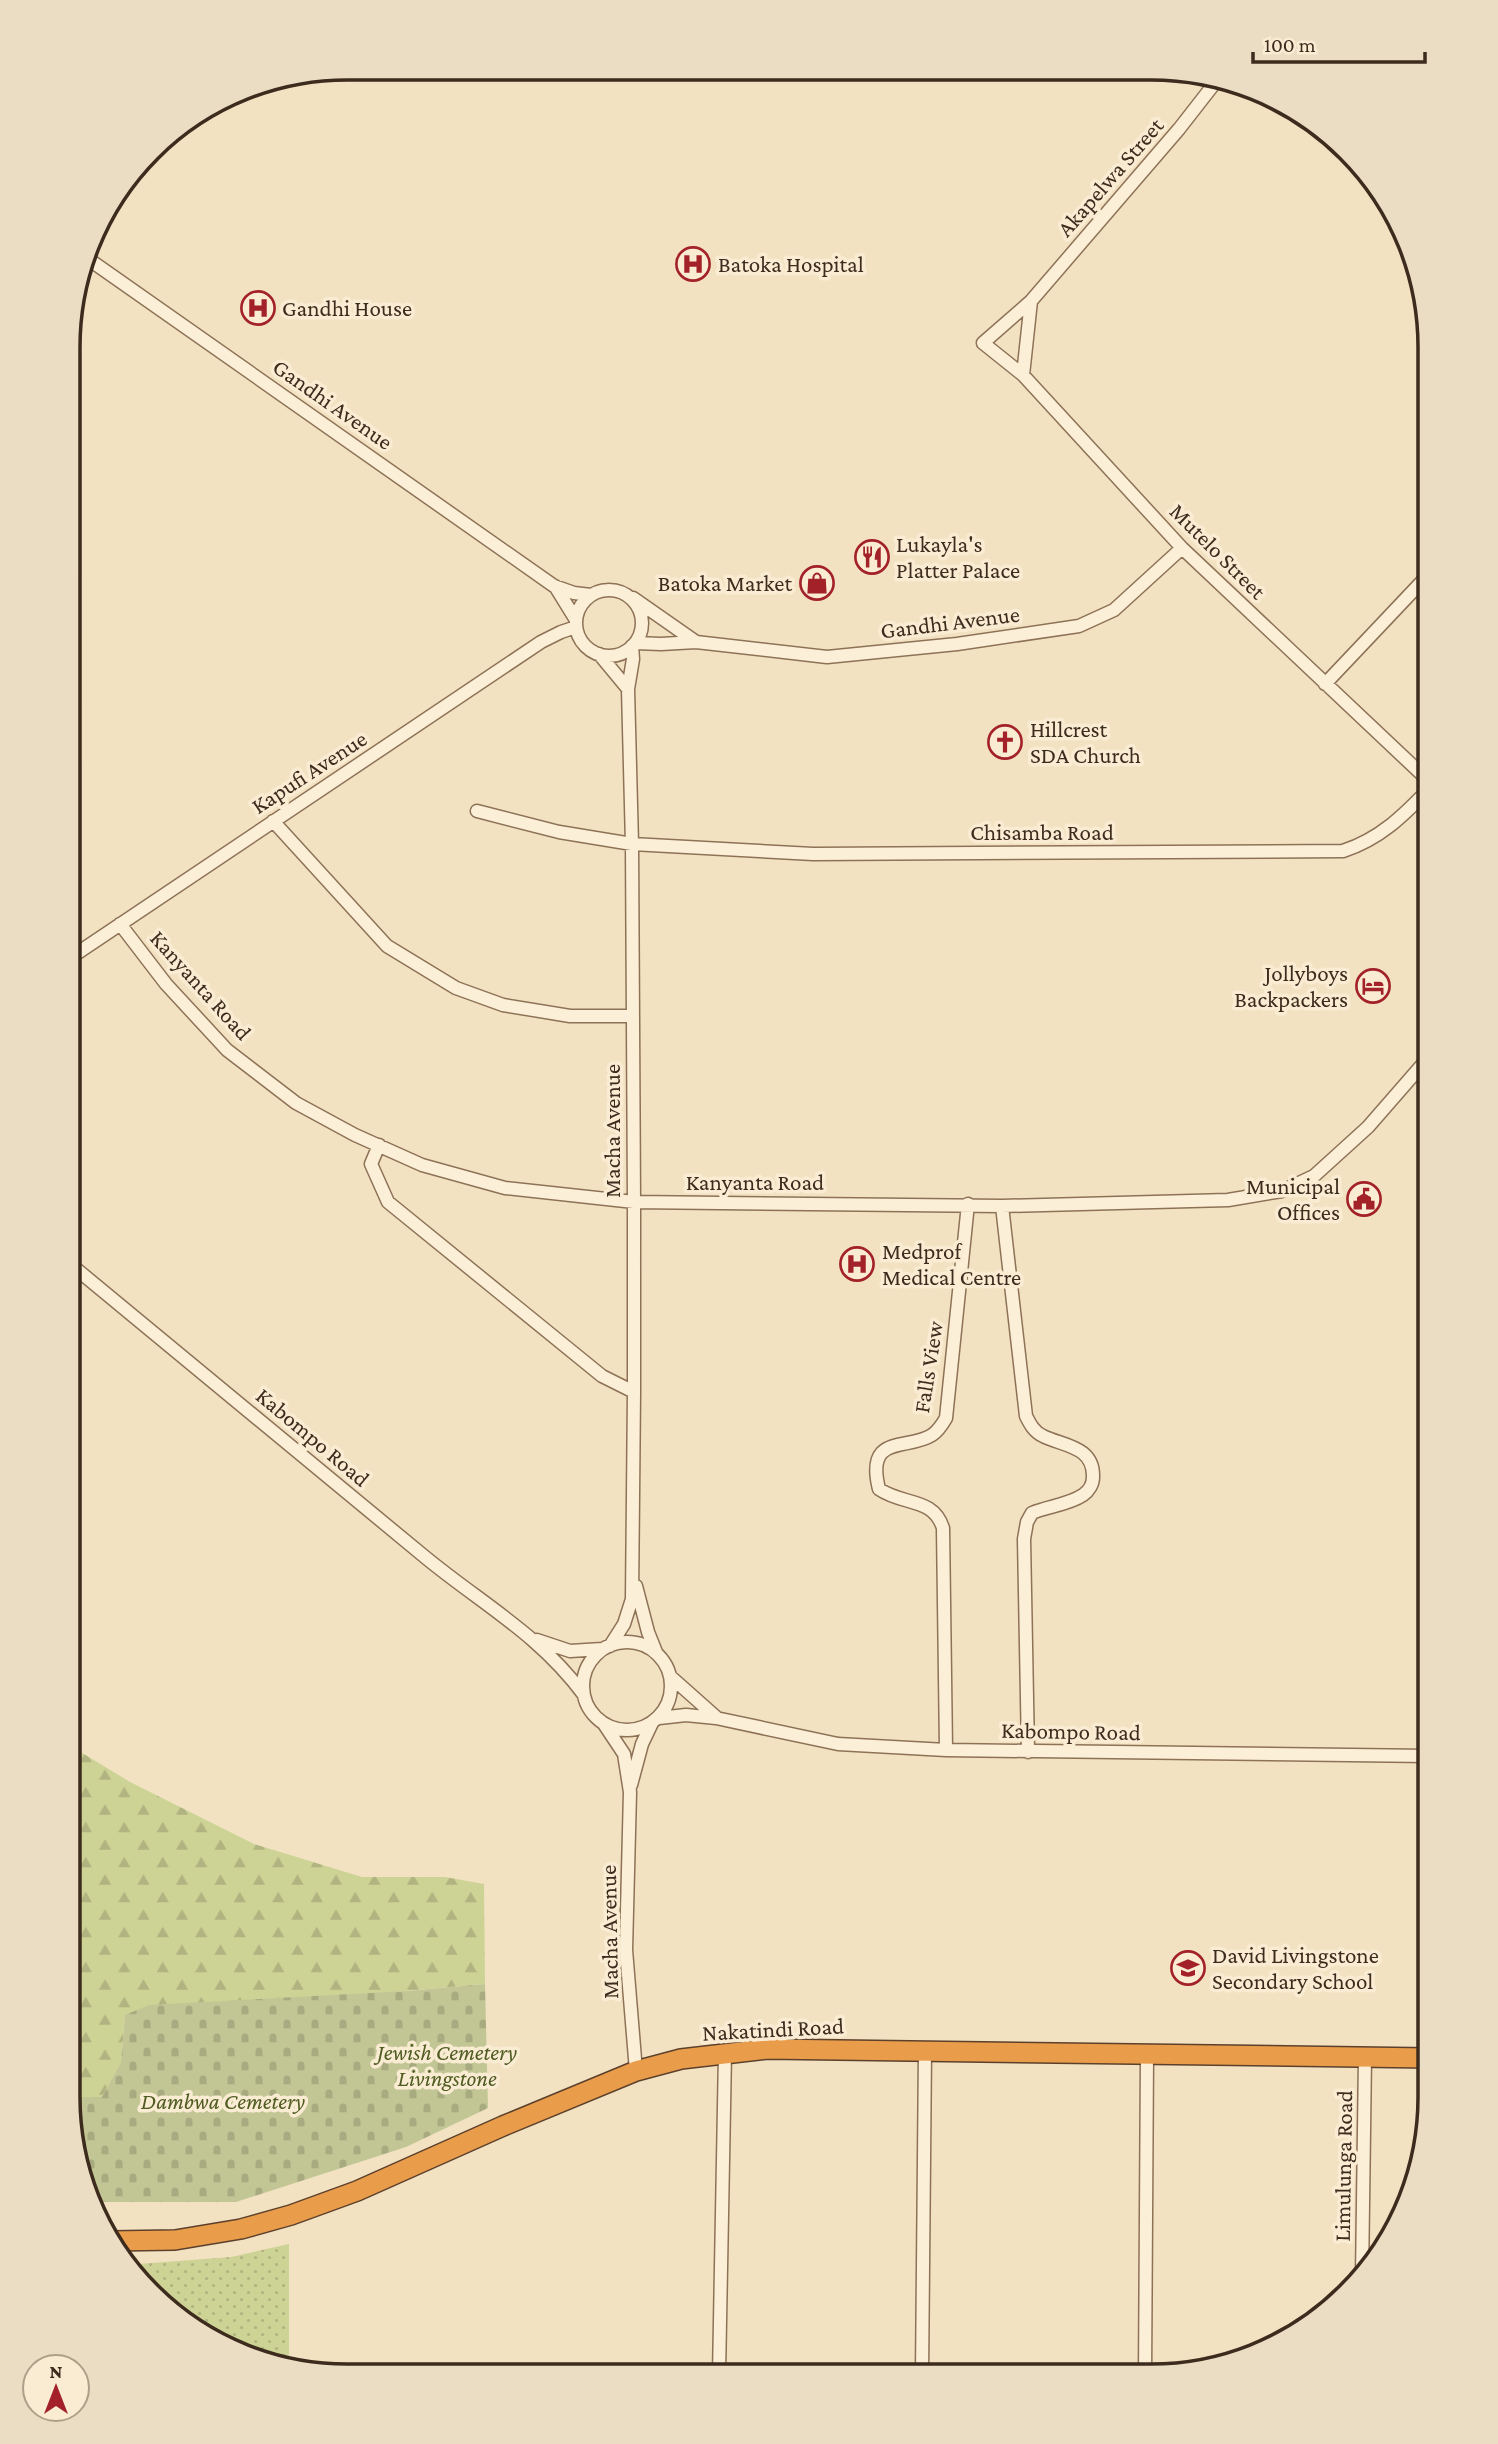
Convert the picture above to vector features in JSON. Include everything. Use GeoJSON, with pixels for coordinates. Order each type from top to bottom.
{"type":"FeatureCollection","features":[{"type":"Feature","properties":{"kind":"highway","name":"Nakatindi Road"},"geometry":{"type":"LineString","coordinates":[[123,2241],[175,2240],[241,2229],[291,2216],[356,2191],[636,2071],[681,2059],[766,2049],[1418,2058]]}},
{"type":"Feature","properties":{"kind":"street","name":"Akapelwa Street"},"geometry":{"type":"LineString","coordinates":[[983,343],[1031,301],[1211,88]]}},
{"type":"Feature","properties":{"kind":"street","name":"Gandhi Avenue"},"geometry":{"type":"LineString","coordinates":[[95,263],[554,586],[591,595]]}},
{"type":"Feature","properties":{"kind":"street"},"geometry":{"type":"LineString","coordinates":[[1023,375],[1031,301]]}},
{"type":"Feature","properties":{"kind":"street","name":"Mutelo Street"},"geometry":{"type":"LineString","coordinates":[[983,343],[1023,375],[1182,548],[1418,771]]}},
{"type":"Feature","properties":{"kind":"street","name":"Gandhi Avenue"},"geometry":{"type":"LineString","coordinates":[[634,645],[696,642],[827,657],[957,644],[1079,626],[1114,610],[1182,548]]}},
{"type":"Feature","properties":{"kind":"street","name":"Gandhi Avenue"},"geometry":{"type":"LineString","coordinates":[[554,586],[576,624]]}},
{"type":"Feature","properties":{"kind":"street"},"geometry":{"type":"LineString","coordinates":[[1325,684],[1418,586]]}},
{"type":"Feature","properties":{"kind":"street"},"geometry":{"type":"LineString","coordinates":[[611,590],[630,597],[641,614],[640,634],[634,645],[611,656],[588,648],[580,639],[576,624],[583,602],[591,595],[611,590]]}},
{"type":"Feature","properties":{"kind":"street","name":"Gandhi Avenue"},"geometry":{"type":"LineString","coordinates":[[630,597],[696,642]]}},
{"type":"Feature","properties":{"kind":"street","name":"Kapufi Avenue"},"geometry":{"type":"LineString","coordinates":[[80,951],[541,642],[576,624]]}},
{"type":"Feature","properties":{"kind":"street","name":"Macha Avenue"},"geometry":{"type":"LineString","coordinates":[[606,1648],[624,1624],[632,1599],[635,1392],[632,844],[628,690],[634,645]]}},
{"type":"Feature","properties":{"kind":"street"},"geometry":{"type":"LineString","coordinates":[[599,654],[628,690]]}},
{"type":"Feature","properties":{"kind":"street","name":"Chisamba Road"},"geometry":{"type":"LineString","coordinates":[[477,811],[559,832],[632,844],[813,854],[1343,851],[1378,835],[1401,818],[1418,800]]}},
{"type":"Feature","properties":{"kind":"street"},"geometry":{"type":"LineString","coordinates":[[273,821],[387,946],[456,988],[503,1005],[570,1016],[632,1016]]}},
{"type":"Feature","properties":{"kind":"street","name":"Kanyanta Road"},"geometry":{"type":"LineString","coordinates":[[120,925],[166,984],[227,1050],[296,1103],[422,1165],[505,1188],[634,1202],[1002,1206],[1228,1200],[1282,1191],[1314,1176],[1368,1127],[1418,1071]]}},
{"type":"Feature","properties":{"kind":"street"},"geometry":{"type":"LineString","coordinates":[[379,1146],[371,1164],[388,1202],[602,1376],[635,1392]]}},
{"type":"Feature","properties":{"kind":"street","name":"Falls View"},"geometry":{"type":"LineString","coordinates":[[946,1750],[943,1528],[939,1515],[926,1506],[887,1494],[879,1489],[877,1479],[879,1459],[885,1450],[895,1444],[930,1437],[940,1429],[946,1418],[968,1204]]}},
{"type":"Feature","properties":{"kind":"street"},"geometry":{"type":"LineString","coordinates":[[1002,1206],[1026,1416],[1041,1436],[1073,1446],[1085,1455],[1092,1466],[1093,1480],[1087,1493],[1032,1513],[1027,1522],[1024,1539],[1028,1752]]}},
{"type":"Feature","properties":{"kind":"street","name":"Kabompo Road"},"geometry":{"type":"LineString","coordinates":[[80,1272],[443,1573],[533,1639],[564,1668],[584,1695]]}},
{"type":"Feature","properties":{"kind":"street","name":"Macha Avenue"},"geometry":{"type":"LineString","coordinates":[[632,1572],[648,1632],[657,1653]]}},
{"type":"Feature","properties":{"kind":"street","name":"Kabompo Road"},"geometry":{"type":"LineString","coordinates":[[533,1639],[570,1651],[606,1648]]}},
{"type":"Feature","properties":{"kind":"street"},"geometry":{"type":"LineString","coordinates":[[630,1642],[644,1645],[657,1653],[666,1664],[671,1677],[671,1692],[667,1706],[656,1720],[632,1730],[618,1729],[604,1724],[593,1714],[584,1695],[584,1673],[591,1660],[606,1648],[630,1642]]}},
{"type":"Feature","properties":{"kind":"street"},"geometry":{"type":"LineString","coordinates":[[671,1677],[716,1718]]}},
{"type":"Feature","properties":{"kind":"street","name":"Kabompo Road"},"geometry":{"type":"LineString","coordinates":[[656,1720],[696,1715],[838,1744],[946,1750],[1418,1756]]}},
{"type":"Feature","properties":{"kind":"street","name":"Macha Avenue"},"geometry":{"type":"LineString","coordinates":[[630,1792],[642,1744],[656,1720]]}},
{"type":"Feature","properties":{"kind":"street","name":"Macha Avenue"},"geometry":{"type":"LineString","coordinates":[[604,1724],[624,1754],[630,1792],[626,1950],[636,2071]]}},
{"type":"Feature","properties":{"kind":"street"},"geometry":{"type":"LineString","coordinates":[[922,2364],[925,2050]]}},
{"type":"Feature","properties":{"kind":"street"},"geometry":{"type":"LineString","coordinates":[[719,2364],[725,2053]]}},
{"type":"Feature","properties":{"kind":"street"},"geometry":{"type":"LineString","coordinates":[[1145,2364],[1147,2054]]}},
{"type":"Feature","properties":{"kind":"street","name":"Limulunga Road"},"geometry":{"type":"LineString","coordinates":[[1362,2259],[1365,2057]]}},
{"type":"Feature","properties":{"kind":"green space"},"geometry":{"type":"Polygon","coordinates":[[[80,1752],[130,1782],[254,1844],[362,1877],[445,1877],[484,1884],[485,1984],[125,2015],[121,2062],[102,2097],[80,2097],[80,1752]]]}},
{"type":"Feature","properties":{"kind":"green space","name":"Dambwa Cemetery"},"geometry":{"type":"Polygon","coordinates":[[[485,1984],[488,2108],[406,2147],[236,2202],[103,2202],[86,2148],[80,2097],[102,2097],[121,2062],[125,2015],[149,2005],[407,1991],[485,1984]]]}},
{"type":"Feature","properties":{"kind":"green space"},"geometry":{"type":"Polygon","coordinates":[[[289,2244],[289,2356],[246,2343],[214,2328],[172,2297],[140,2264],[231,2257],[289,2244]]]}},
{"type":"Feature","properties":{"kind":"place","name":"Batoka Hospital"},"geometry":{"type":"Point","coordinates":[693,264]}},
{"type":"Feature","properties":{"kind":"place","name":"Gandhi House"},"geometry":{"type":"Point","coordinates":[258,308]}},
{"type":"Feature","properties":{"kind":"place","name":"Lukayla's Platter Palace"},"geometry":{"type":"Point","coordinates":[872,557]}},
{"type":"Feature","properties":{"kind":"place","name":"Batoka Market"},"geometry":{"type":"Point","coordinates":[817,583]}},
{"type":"Feature","properties":{"kind":"place","name":"Hillcrest SDA Church"},"geometry":{"type":"Point","coordinates":[1005,742]}},
{"type":"Feature","properties":{"kind":"place","name":"Jollyboys Backpackers"},"geometry":{"type":"Point","coordinates":[1373,986]}},
{"type":"Feature","properties":{"kind":"place","name":"Municipal Offices"},"geometry":{"type":"Point","coordinates":[1364,1199]}},
{"type":"Feature","properties":{"kind":"place","name":"Medprof Medical Centre"},"geometry":{"type":"Point","coordinates":[857,1264]}},
{"type":"Feature","properties":{"kind":"place","name":"David Livingstone Secondary School"},"geometry":{"type":"Point","coordinates":[1188,1968]}},
{"type":"Feature","properties":{"kind":"park label","name":"Jewish Cemetery Livingstone"},"geometry":{"type":"Point","coordinates":[447,2065]}}]}
